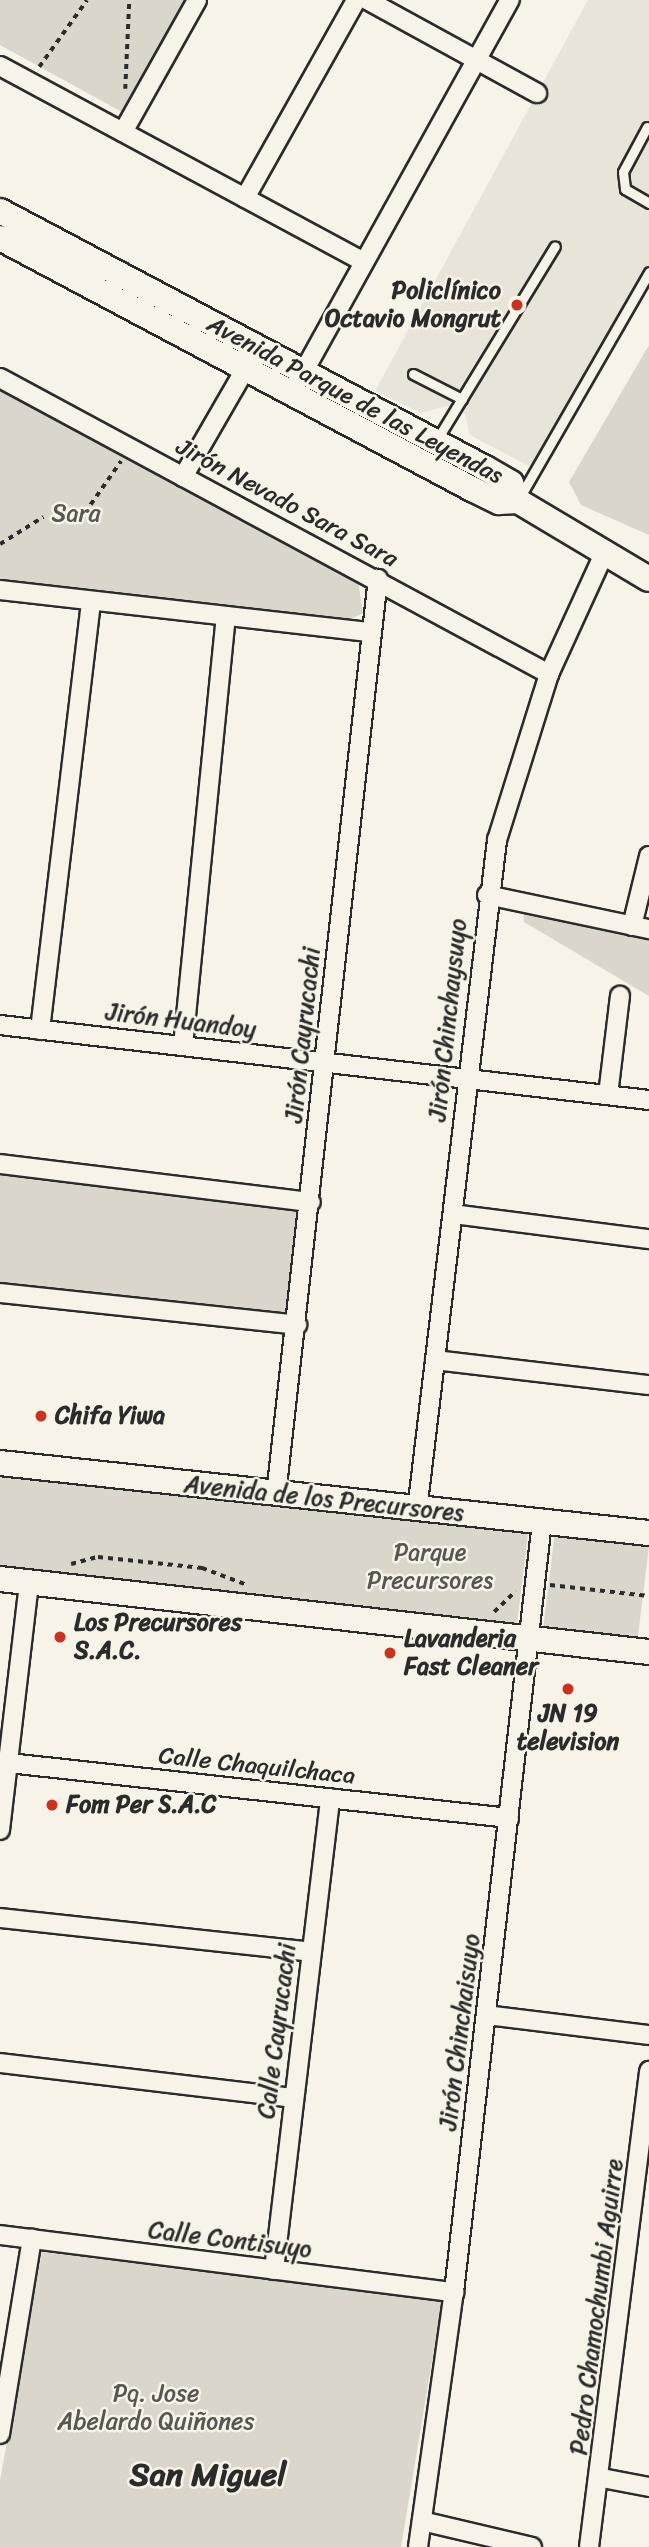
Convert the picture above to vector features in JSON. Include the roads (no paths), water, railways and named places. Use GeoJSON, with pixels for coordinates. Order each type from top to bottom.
{"type":"FeatureCollection","features":[{"type":"Feature","properties":{"kind":"street"},"geometry":{"type":"LineString","coordinates":[[123,132],[197,0]]}},
{"type":"Feature","properties":{"kind":"street"},"geometry":{"type":"LineString","coordinates":[[245,198],[356,0]]}},
{"type":"Feature","properties":{"kind":"street"},"geometry":{"type":"LineString","coordinates":[[367,0],[537,93]]}},
{"type":"Feature","properties":{"kind":"street"},"geometry":{"type":"LineString","coordinates":[[292,395],[360,260],[510,0]]}},
{"type":"Feature","properties":{"kind":"street"},"geometry":{"type":"LineString","coordinates":[[0,66],[360,260]]}},
{"type":"Feature","properties":{"kind":"street","name":"Avenida Parque de las Leyendas"},"geometry":{"type":"LineString","coordinates":[[0,211],[436,441],[511,483],[518,501],[499,502],[244,370],[0,238]]}},
{"type":"Feature","properties":{"kind":"street"},"geometry":{"type":"LineString","coordinates":[[183,477],[257,347]]}},
{"type":"Feature","properties":{"kind":"street","name":"Jirón Nevado Sara Sara"},"geometry":{"type":"LineString","coordinates":[[0,378],[378,579],[550,674]]}},
{"type":"Feature","properties":{"kind":"street"},"geometry":{"type":"LineString","coordinates":[[518,501],[649,579]]}},
{"type":"Feature","properties":{"kind":"street","name":"Jirón Chinchaysuyo"},"geometry":{"type":"LineString","coordinates":[[417,1510],[453,1214],[465,1079],[487,895],[517,760],[550,674],[604,554]]}},
{"type":"Feature","properties":{"kind":"street","name":"Jirón Cayrucachi"},"geometry":{"type":"LineString","coordinates":[[276,1495],[311,1202],[323,1062],[378,579]]}},
{"type":"Feature","properties":{"kind":"street"},"geometry":{"type":"LineString","coordinates":[[0,590],[371,632]]}},
{"type":"Feature","properties":{"kind":"street"},"geometry":{"type":"LineString","coordinates":[[40,1030],[90,601]]}},
{"type":"Feature","properties":{"kind":"street"},"geometry":{"type":"LineString","coordinates":[[183,1046],[226,616]]}},
{"type":"Feature","properties":{"kind":"street"},"geometry":{"type":"LineString","coordinates":[[487,895],[641,928],[649,856]]}},
{"type":"Feature","properties":{"kind":"street"},"geometry":{"type":"LineString","coordinates":[[608,1095],[620,996]]}},
{"type":"Feature","properties":{"kind":"street","name":"Jirón Huandoy"},"geometry":{"type":"LineString","coordinates":[[0,1025],[649,1100]]}},
{"type":"Feature","properties":{"kind":"street"},"geometry":{"type":"LineString","coordinates":[[0,1164],[311,1202]]}},
{"type":"Feature","properties":{"kind":"street"},"geometry":{"type":"LineString","coordinates":[[453,1214],[649,1239]]}},
{"type":"Feature","properties":{"kind":"street"},"geometry":{"type":"LineString","coordinates":[[0,1293],[297,1325]]}},
{"type":"Feature","properties":{"kind":"street"},"geometry":{"type":"LineString","coordinates":[[435,1360],[649,1385]]}},
{"type":"Feature","properties":{"kind":"street","name":"Avenida de los Precursores"},"geometry":{"type":"LineString","coordinates":[[0,1463],[276,1495],[649,1533]]}},
{"type":"Feature","properties":{"kind":"street","name":"Jirón Chinchaisuyo"},"geometry":{"type":"LineString","coordinates":[[418,2547],[454,2292],[542,1522]]}},
{"type":"Feature","properties":{"kind":"street"},"geometry":{"type":"LineString","coordinates":[[0,1579],[649,1652]]}},
{"type":"Feature","properties":{"kind":"street"},"geometry":{"type":"LineString","coordinates":[[0,1830],[4,1763],[29,1583]]}},
{"type":"Feature","properties":{"kind":"street","name":"Calle Chaquilchaca"},"geometry":{"type":"LineString","coordinates":[[4,1763],[509,1818]]}},
{"type":"Feature","properties":{"kind":"street","name":"Calle Cayrucachi"},"geometry":{"type":"LineString","coordinates":[[274,2270],[330,1798]]}},
{"type":"Feature","properties":{"kind":"street"},"geometry":{"type":"LineString","coordinates":[[0,1917],[311,1952]]}},
{"type":"Feature","properties":{"kind":"street"},"geometry":{"type":"LineString","coordinates":[[486,2015],[649,2035]]}},
{"type":"Feature","properties":{"kind":"street"},"geometry":{"type":"LineString","coordinates":[[0,2063],[294,2098]]}},
{"type":"Feature","properties":{"kind":"street","name":"Pedro Chamochumbi Aguirre"},"geometry":{"type":"LineString","coordinates":[[589,2547],[602,2478],[649,2071]]}},
{"type":"Feature","properties":{"kind":"street","name":"Calle Contisuyo"},"geometry":{"type":"LineString","coordinates":[[0,2235],[454,2292]]}},
{"type":"Feature","properties":{"kind":"street"},"geometry":{"type":"LineString","coordinates":[[0,2434],[32,2239]]}},
{"type":"Feature","properties":{"kind":"street"},"geometry":{"type":"LineString","coordinates":[[602,2478],[649,2487]]}},
{"type":"Feature","properties":{"kind":"street"},"geometry":{"type":"LineString","coordinates":[[422,2521],[533,2547]]}},
{"type":"Feature","properties":{"kind":"lane"},"geometry":{"type":"LineString","coordinates":[[647,127],[623,172],[625,189],[649,203]]}},
{"type":"Feature","properties":{"kind":"lane"},"geometry":{"type":"LineString","coordinates":[[436,441],[555,246]]}},
{"type":"Feature","properties":{"kind":"lane"},"geometry":{"type":"LineString","coordinates":[[518,501],[649,272]]}},
{"type":"Feature","properties":{"kind":"lane"},"geometry":{"type":"LineString","coordinates":[[413,374],[462,399]]}},
{"type":"Feature","properties":{"kind":"place","name":"Policlínico Octavio Mongrut"},"geometry":{"type":"Point","coordinates":[517,305]}},
{"type":"Feature","properties":{"kind":"place","name":"Chifa Yiwa"},"geometry":{"type":"Point","coordinates":[41,1416]}},
{"type":"Feature","properties":{"kind":"place","name":"Los Precursores S.A.C."},"geometry":{"type":"Point","coordinates":[60,1637]}},
{"type":"Feature","properties":{"kind":"place","name":"Lavanderia Fast Cleaner"},"geometry":{"type":"Point","coordinates":[390,1653]}},
{"type":"Feature","properties":{"kind":"place","name":"JN 19 television"},"geometry":{"type":"Point","coordinates":[568,1689]}},
{"type":"Feature","properties":{"kind":"place","name":"Fom Per S.A.C"},"geometry":{"type":"Point","coordinates":[52,1805]}},
{"type":"Feature","properties":{"kind":"district","name":"San Miguel"},"geometry":{"type":"Point","coordinates":[208,2475]}},
{"type":"Feature","properties":{"kind":"park label","name":"Sara"},"geometry":{"type":"Point","coordinates":[76,514]}},
{"type":"Feature","properties":{"kind":"park label","name":"Parque Precursores"},"geometry":{"type":"Point","coordinates":[430,1567]}},
{"type":"Feature","properties":{"kind":"park label","name":"Pq. Jose Abelardo Quiñones"},"geometry":{"type":"Point","coordinates":[156,2408]}}]}
